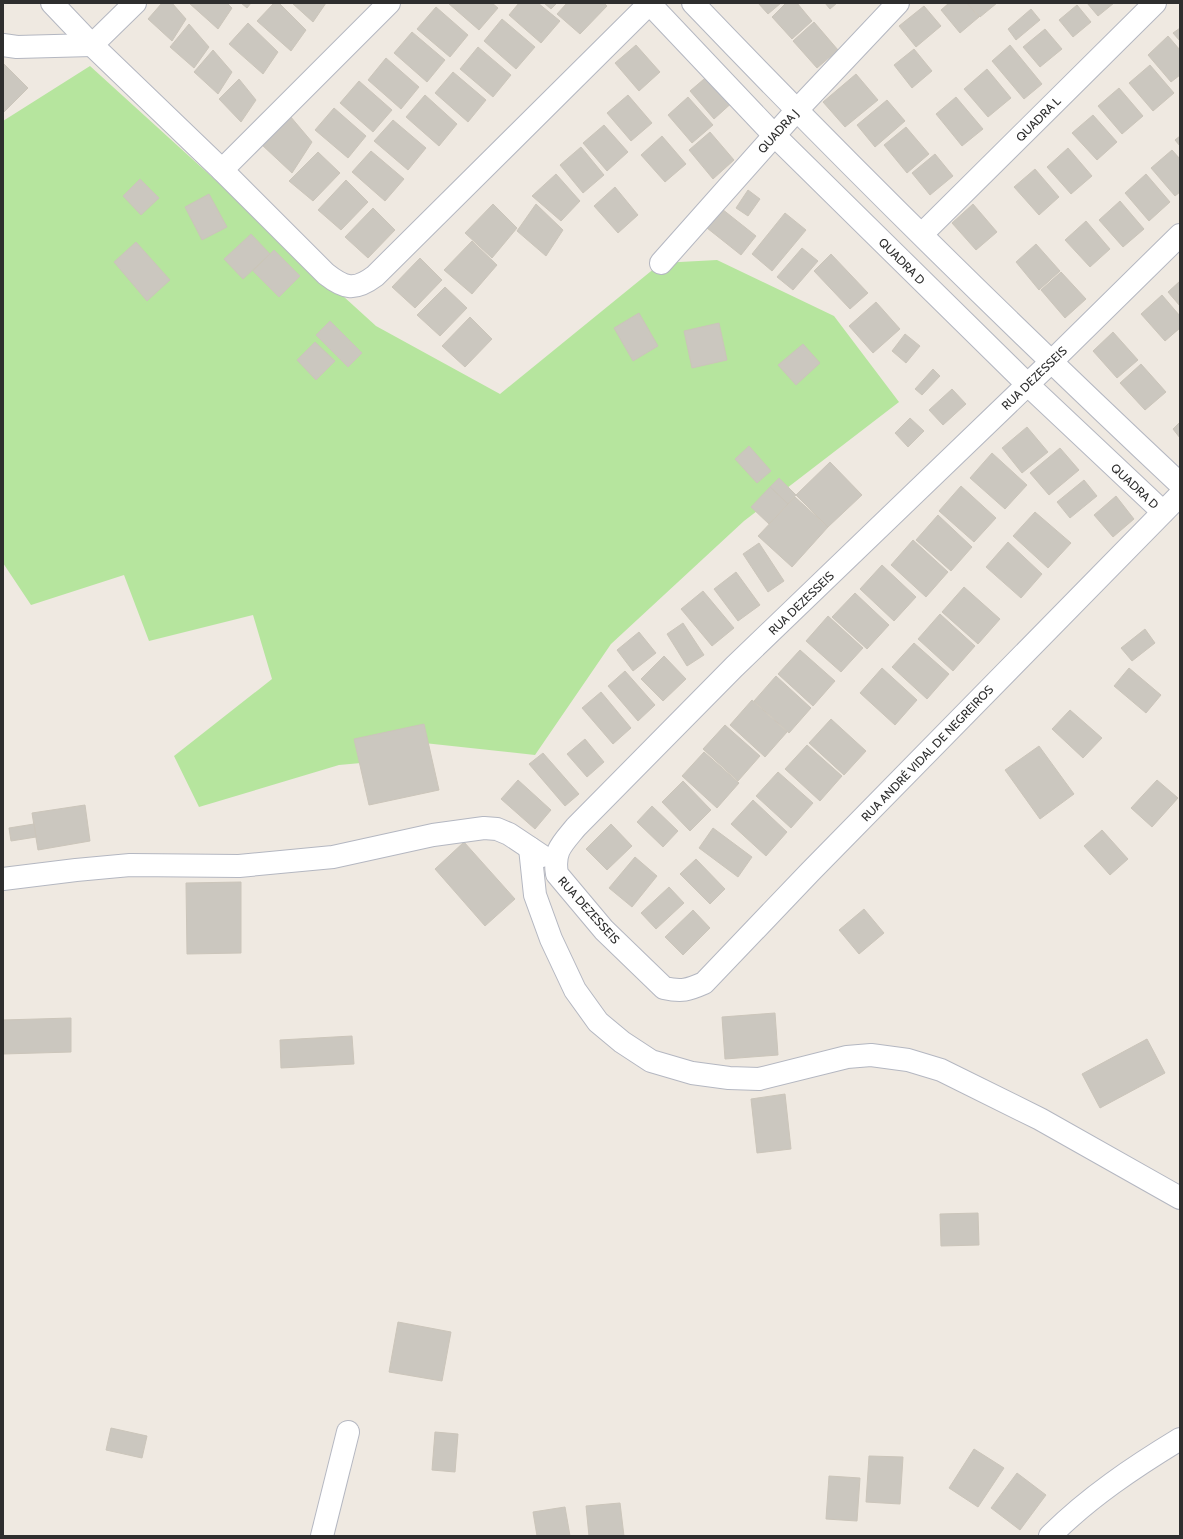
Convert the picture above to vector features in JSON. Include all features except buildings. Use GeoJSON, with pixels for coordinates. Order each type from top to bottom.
{"type":"FeatureCollection","features":[{"type":"Feature","properties":{"kind":"street"},"geometry":{"type":"LineString","coordinates":[[52,3],[92,45],[222,170],[326,274],[339,283],[353,286],[364,285],[381,271],[650,3]]}},
{"type":"Feature","properties":{"kind":"street"},"geometry":{"type":"LineString","coordinates":[[3,45],[17,47],[92,45],[135,3]]}},
{"type":"Feature","properties":{"kind":"street"},"geometry":{"type":"LineString","coordinates":[[222,170],[390,3]]}},
{"type":"Feature","properties":{"kind":"street","name":"QUADRA D"},"geometry":{"type":"LineString","coordinates":[[650,3],[774,135],[1027,384],[1163,512]]}},
{"type":"Feature","properties":{"kind":"street"},"geometry":{"type":"LineString","coordinates":[[693,3],[796,111],[1050,362],[1180,484]]}},
{"type":"Feature","properties":{"kind":"street","name":"QUADRA J"},"geometry":{"type":"LineString","coordinates":[[661,263],[774,135],[898,3]]}},
{"type":"Feature","properties":{"kind":"street","name":"QUADRA L"},"geometry":{"type":"LineString","coordinates":[[922,234],[1154,3]]}},
{"type":"Feature","properties":{"kind":"street","name":"RUA DEZESSEIS"},"geometry":{"type":"LineString","coordinates":[[664,988],[604,930],[557,874],[555,865],[556,854],[561,845],[598,805],[740,662],[1180,235]]}},
{"type":"Feature","properties":{"kind":"street","name":"RUA ANDRÉ VIDAL DE NEGREIROS"},"geometry":{"type":"LineString","coordinates":[[664,988],[678,991],[692,988],[704,983],[810,872],[1180,495]]}},
{"type":"Feature","properties":{"kind":"street"},"geometry":{"type":"LineString","coordinates":[[3,878],[130,866],[239,866],[317,859],[333,857],[433,835],[484,828],[497,829],[509,834],[555,865]]}},
{"type":"Feature","properties":{"kind":"street"},"geometry":{"type":"LineString","coordinates":[[530,848],[535,895],[551,939],[575,990],[598,1022],[622,1042],[650,1061],[692,1073],[729,1078],[759,1079],[847,1057],[871,1055],[908,1060],[941,1070],[1040,1119],[1180,1198]]}},
{"type":"Feature","properties":{"kind":"street"},"geometry":{"type":"LineString","coordinates":[[322,1536],[348,1432]]}},
{"type":"Feature","properties":{"kind":"street"},"geometry":{"type":"LineString","coordinates":[[1050,1536],[1109,1485],[1180,1439]]}},
{"type":"Feature","properties":{"kind":"green space"},"geometry":{"type":"Polygon","coordinates":[[[90,66],[376,326],[500,394],[661,263],[717,260],[834,316],[899,402],[744,521],[611,644],[535,755],[424,743],[383,761],[339,765],[199,807],[174,756],[272,679],[253,615],[149,641],[124,575],[31,605],[3,563],[3,121],[90,66]]]}}]}
